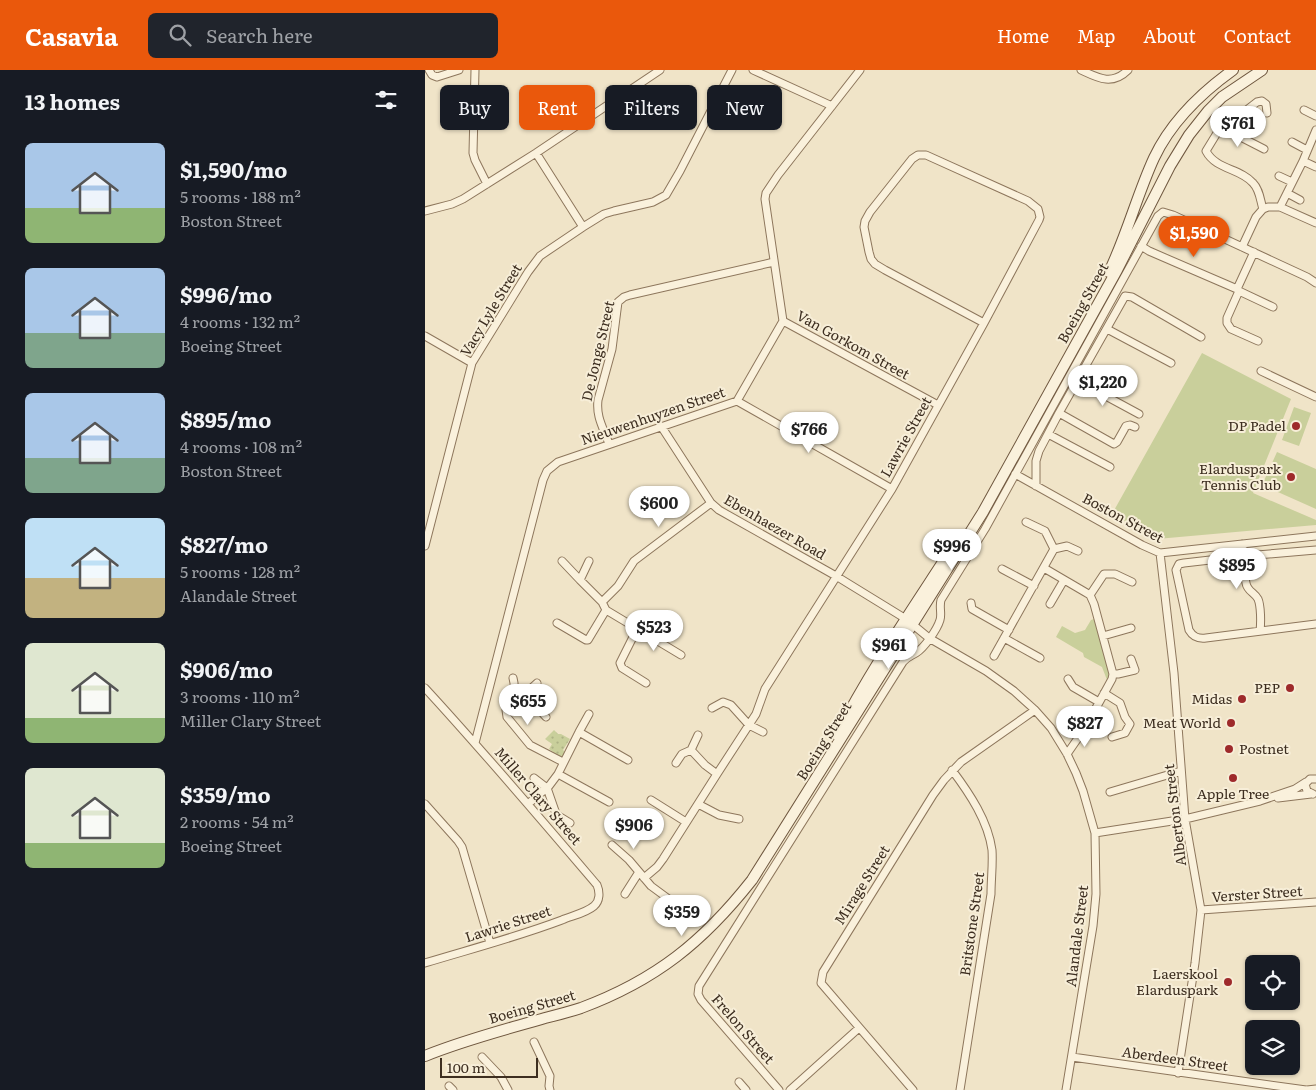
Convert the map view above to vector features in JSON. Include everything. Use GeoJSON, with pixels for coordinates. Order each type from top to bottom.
{"type":"FeatureCollection","features":[{"type":"Feature","properties":{"kind":"main road","name":"Boeing Street"},"geometry":{"type":"LineString","coordinates":[[425,1054],[580,1008],[620,991],[659,970],[698,940],[733,904],[752,880],[853,721],[909,621],[1001,471],[1111,268],[1155,157],[1180,117],[1217,81],[1233,70]]}},
{"type":"Feature","properties":{"kind":"main road","name":"Boeing Street"},"geometry":{"type":"LineString","coordinates":[[909,621],[983,512],[1117,270],[1170,166],[1189,135],[1207,111],[1221,97],[1262,70]]}},
{"type":"Feature","properties":{"kind":"street"},"geometry":{"type":"LineString","coordinates":[[430,73],[437,77],[459,70]]}},
{"type":"Feature","properties":{"kind":"street"},"geometry":{"type":"LineString","coordinates":[[475,70],[473,152],[487,184]]}},
{"type":"Feature","properties":{"kind":"street"},"geometry":{"type":"LineString","coordinates":[[426,211],[463,199],[535,154],[661,70]]}},
{"type":"Feature","properties":{"kind":"street","name":"Vacy Lyle Street"},"geometry":{"type":"LineString","coordinates":[[425,546],[472,363],[532,265],[540,256],[604,214],[653,202],[666,195],[677,178],[732,70]]}},
{"type":"Feature","properties":{"kind":"street"},"geometry":{"type":"LineString","coordinates":[[753,70],[832,106]]}},
{"type":"Feature","properties":{"kind":"street"},"geometry":{"type":"LineString","coordinates":[[783,321],[765,199],[766,193],[860,70]]}},
{"type":"Feature","properties":{"kind":"street"},"geometry":{"type":"LineString","coordinates":[[1081,70],[1107,80],[1116,79],[1128,70]]}},
{"type":"Feature","properties":{"kind":"street"},"geometry":{"type":"LineString","coordinates":[[1263,209],[1258,190],[1252,181],[1219,165],[1206,153],[1206,148],[1217,133],[1259,101],[1267,104],[1267,113]]}},
{"type":"Feature","properties":{"kind":"street"},"geometry":{"type":"LineString","coordinates":[[1304,110],[1316,116]]}},
{"type":"Feature","properties":{"kind":"street"},"geometry":{"type":"LineString","coordinates":[[1223,128],[1264,148]]}},
{"type":"Feature","properties":{"kind":"street"},"geometry":{"type":"LineString","coordinates":[[1279,207],[1303,161],[1316,130]]}},
{"type":"Feature","properties":{"kind":"street"},"geometry":{"type":"LineString","coordinates":[[1292,142],[1307,150]]}},
{"type":"Feature","properties":{"kind":"street"},"geometry":{"type":"LineString","coordinates":[[535,154],[583,227]]}},
{"type":"Feature","properties":{"kind":"street","name":"Lawrie Street"},"geometry":{"type":"LineString","coordinates":[[625,894],[642,875],[657,867],[663,859],[756,714],[769,681],[892,489],[984,323],[1039,220],[1038,209],[1034,205],[926,155],[918,155],[912,159],[865,220],[865,233],[871,259],[875,264],[984,323]]}},
{"type":"Feature","properties":{"kind":"street"},"geometry":{"type":"LineString","coordinates":[[1303,161],[1316,166]]}},
{"type":"Feature","properties":{"kind":"street"},"geometry":{"type":"LineString","coordinates":[[1279,176],[1292,182]]}},
{"type":"Feature","properties":{"kind":"street"},"geometry":{"type":"LineString","coordinates":[[1287,193],[1300,200]]}},
{"type":"Feature","properties":{"kind":"street"},"geometry":{"type":"LineString","coordinates":[[1316,223],[1279,207],[1271,206],[1263,209],[1256,217],[1241,247],[1255,252],[1316,283]]}},
{"type":"Feature","properties":{"kind":"street","name":"Boeing Street"},"geometry":{"type":"LineString","coordinates":[[701,981],[903,662],[907,657],[918,651],[935,630],[940,620],[941,600],[985,529],[1158,216],[1163,212],[1169,213],[1241,247]]}},
{"type":"Feature","properties":{"kind":"street"},"geometry":{"type":"LineString","coordinates":[[1141,246],[1273,307]]}},
{"type":"Feature","properties":{"kind":"street"},"geometry":{"type":"LineString","coordinates":[[1255,252],[1238,290],[1227,318],[1227,323],[1231,329],[1258,341]]}},
{"type":"Feature","properties":{"kind":"street","name":"De Jonge Street"},"geometry":{"type":"LineString","coordinates":[[609,444],[597,414],[597,408],[612,349],[620,299],[630,295],[774,262]]}},
{"type":"Feature","properties":{"kind":"street"},"geometry":{"type":"LineString","coordinates":[[1036,486],[1037,457],[1059,413],[1125,296],[1201,337]]}},
{"type":"Feature","properties":{"kind":"street","name":"Nieuwenhuyzen Street"},"geometry":{"type":"LineString","coordinates":[[475,743],[547,471],[558,462],[737,401],[783,321]]}},
{"type":"Feature","properties":{"kind":"street","name":"Van Gorkom Street"},"geometry":{"type":"LineString","coordinates":[[783,321],[938,406]]}},
{"type":"Feature","properties":{"kind":"street"},"geometry":{"type":"LineString","coordinates":[[1107,329],[1171,363]]}},
{"type":"Feature","properties":{"kind":"street"},"geometry":{"type":"LineString","coordinates":[[425,336],[472,363]]}},
{"type":"Feature","properties":{"kind":"street"},"geometry":{"type":"LineString","coordinates":[[1261,371],[1316,397]]}},
{"type":"Feature","properties":{"kind":"street"},"geometry":{"type":"LineString","coordinates":[[1078,381],[1139,414]]}},
{"type":"Feature","properties":{"kind":"street"},"geometry":{"type":"LineString","coordinates":[[737,401],[892,489]]}},
{"type":"Feature","properties":{"kind":"street"},"geometry":{"type":"LineString","coordinates":[[1059,413],[1115,444],[1126,426],[1135,427]]}},
{"type":"Feature","properties":{"kind":"street","name":"Ebenhaezer Road"},"geometry":{"type":"LineString","coordinates":[[661,426],[711,503],[723,513],[836,576],[909,621]]}},
{"type":"Feature","properties":{"kind":"street"},"geometry":{"type":"LineString","coordinates":[[1048,434],[1110,467]]}},
{"type":"Feature","properties":{"kind":"street","name":"Boston Street"},"geometry":{"type":"LineString","coordinates":[[1015,474],[1160,554],[1316,536]]}},
{"type":"Feature","properties":{"kind":"street"},"geometry":{"type":"LineString","coordinates":[[602,602],[618,586],[634,561],[711,503]]}},
{"type":"Feature","properties":{"kind":"street"},"geometry":{"type":"LineString","coordinates":[[1026,522],[1045,531],[1055,549]]}},
{"type":"Feature","properties":{"kind":"street"},"geometry":{"type":"LineString","coordinates":[[1242,544],[1245,556],[1246,584],[1258,599],[1260,631]]}},
{"type":"Feature","properties":{"kind":"street"},"geometry":{"type":"LineString","coordinates":[[994,656],[1055,549],[1067,546],[1079,551]]}},
{"type":"Feature","properties":{"kind":"street"},"geometry":{"type":"LineString","coordinates":[[1316,550],[1179,564],[1177,567],[1182,600],[1192,636],[1206,638],[1316,624]]}},
{"type":"Feature","properties":{"kind":"street","name":"Alberton Street"},"geometry":{"type":"LineString","coordinates":[[1160,554],[1174,673],[1185,819],[1201,910],[1178,1073]]}},
{"type":"Feature","properties":{"kind":"street"},"geometry":{"type":"LineString","coordinates":[[562,561],[602,602],[606,610],[681,655]]}},
{"type":"Feature","properties":{"kind":"street"},"geometry":{"type":"LineString","coordinates":[[580,580],[589,561]]}},
{"type":"Feature","properties":{"kind":"street"},"geometry":{"type":"LineString","coordinates":[[1044,568],[1090,595],[1113,674],[1085,728],[1067,754]]}},
{"type":"Feature","properties":{"kind":"street"},"geometry":{"type":"LineString","coordinates":[[1001,569],[1034,586]]}},
{"type":"Feature","properties":{"kind":"street"},"geometry":{"type":"LineString","coordinates":[[1090,595],[1104,574],[1115,574],[1132,582]]}},
{"type":"Feature","properties":{"kind":"street"},"geometry":{"type":"LineString","coordinates":[[1050,604],[1064,580]]}},
{"type":"Feature","properties":{"kind":"street"},"geometry":{"type":"LineString","coordinates":[[971,603],[972,609],[1009,630]]}},
{"type":"Feature","properties":{"kind":"street"},"geometry":{"type":"LineString","coordinates":[[557,623],[588,640],[606,610]]}},
{"type":"Feature","properties":{"kind":"street"},"geometry":{"type":"LineString","coordinates":[[649,636],[659,618]]}},
{"type":"Feature","properties":{"kind":"street","name":"Alandale Street"},"geometry":{"type":"LineString","coordinates":[[909,621],[929,638],[986,671],[1014,691],[1035,710],[1051,728],[1067,754],[1080,782],[1095,833],[1097,894],[1067,1090]]}},
{"type":"Feature","properties":{"kind":"street"},"geometry":{"type":"LineString","coordinates":[[1103,636],[1131,628]]}},
{"type":"Feature","properties":{"kind":"street"},"geometry":{"type":"LineString","coordinates":[[637,629],[620,663],[622,668],[646,683]]}},
{"type":"Feature","properties":{"kind":"street"},"geometry":{"type":"LineString","coordinates":[[1004,638],[1040,658]]}},
{"type":"Feature","properties":{"kind":"street"},"geometry":{"type":"LineString","coordinates":[[1113,674],[1135,670],[1131,659]]}},
{"type":"Feature","properties":{"kind":"street"},"geometry":{"type":"LineString","coordinates":[[513,678],[515,697]]}},
{"type":"Feature","properties":{"kind":"street"},"geometry":{"type":"LineString","coordinates":[[1068,679],[1073,687],[1099,702]]}},
{"type":"Feature","properties":{"kind":"street"},"geometry":{"type":"LineString","coordinates":[[537,683],[525,694],[515,697],[507,704],[507,717],[530,745],[563,762]]}},
{"type":"Feature","properties":{"kind":"street","name":"Miller Clary Street"},"geometry":{"type":"LineString","coordinates":[[425,688],[597,885],[599,894],[596,904]]}},
{"type":"Feature","properties":{"kind":"street"},"geometry":{"type":"LineString","coordinates":[[1104,693],[1120,703],[1125,717],[1130,724],[1125,733],[1112,737]]}},
{"type":"Feature","properties":{"kind":"street"},"geometry":{"type":"LineString","coordinates":[[525,694],[546,717]]}},
{"type":"Feature","properties":{"kind":"street"},"geometry":{"type":"LineString","coordinates":[[712,708],[723,702],[729,704],[749,725],[763,732]]}},
{"type":"Feature","properties":{"kind":"street","name":"Mirage Street"},"geometry":{"type":"LineString","coordinates":[[913,1090],[821,984],[823,972],[933,795],[952,770],[1035,710]]}},
{"type":"Feature","properties":{"kind":"street"},"geometry":{"type":"LineString","coordinates":[[528,804],[547,788],[558,774],[589,714]]}},
{"type":"Feature","properties":{"kind":"street"},"geometry":{"type":"LineString","coordinates":[[579,732],[629,760]]}},
{"type":"Feature","properties":{"kind":"street"},"geometry":{"type":"LineString","coordinates":[[676,763],[682,754],[691,750],[698,735]]}},
{"type":"Feature","properties":{"kind":"street"},"geometry":{"type":"LineString","coordinates":[[691,750],[705,765],[717,774]]}},
{"type":"Feature","properties":{"kind":"street","name":"Britstone Street"},"geometry":{"type":"LineString","coordinates":[[952,770],[968,791],[984,823],[993,861],[991,894],[960,1090]]}},
{"type":"Feature","properties":{"kind":"street"},"geometry":{"type":"LineString","coordinates":[[1110,792],[1181,771]]}},
{"type":"Feature","properties":{"kind":"street"},"geometry":{"type":"LineString","coordinates":[[558,774],[609,802]]}},
{"type":"Feature","properties":{"kind":"street"},"geometry":{"type":"LineString","coordinates":[[534,778],[547,788],[557,815],[570,823]]}},
{"type":"Feature","properties":{"kind":"street"},"geometry":{"type":"LineString","coordinates":[[1095,833],[1185,819],[1260,801],[1295,789],[1310,779],[1316,779]]}},
{"type":"Feature","properties":{"kind":"street"},"geometry":{"type":"LineString","coordinates":[[1307,782],[1306,789],[1314,794]]}},
{"type":"Feature","properties":{"kind":"street"},"geometry":{"type":"LineString","coordinates":[[1260,801],[1314,794]]}},
{"type":"Feature","properties":{"kind":"street"},"geometry":{"type":"LineString","coordinates":[[651,800],[687,822]]}},
{"type":"Feature","properties":{"kind":"street"},"geometry":{"type":"LineString","coordinates":[[425,804],[462,847],[490,943]]}},
{"type":"Feature","properties":{"kind":"street"},"geometry":{"type":"LineString","coordinates":[[698,804],[719,815],[739,819]]}},
{"type":"Feature","properties":{"kind":"street"},"geometry":{"type":"LineString","coordinates":[[612,845],[629,860],[651,886],[670,900]]}},
{"type":"Feature","properties":{"kind":"street","name":"Verster Street"},"geometry":{"type":"LineString","coordinates":[[1201,910],[1316,902]]}},
{"type":"Feature","properties":{"kind":"street","name":"Lawrie Street"},"geometry":{"type":"LineString","coordinates":[[425,962],[531,932],[591,908],[596,904]]}},
{"type":"Feature","properties":{"kind":"street","name":"Frelon Street"},"geometry":{"type":"LineString","coordinates":[[701,981],[698,990],[701,1000],[779,1090]]}},
{"type":"Feature","properties":{"kind":"street"},"geometry":{"type":"LineString","coordinates":[[790,1090],[859,1028]]}},
{"type":"Feature","properties":{"kind":"street"},"geometry":{"type":"LineString","coordinates":[[534,1042],[550,1076],[550,1090]]}},
{"type":"Feature","properties":{"kind":"street"},"geometry":{"type":"LineString","coordinates":[[482,1057],[501,1077],[508,1090]]}},
{"type":"Feature","properties":{"kind":"street","name":"Aberdeen Street"},"geometry":{"type":"LineString","coordinates":[[1071,1057],[1178,1073],[1316,1090]]}},
{"type":"Feature","properties":{"kind":"street"},"geometry":{"type":"LineString","coordinates":[[739,1082],[745,1090]]}},
{"type":"Feature","properties":{"kind":"green space"},"geometry":{"type":"Polygon","coordinates":[[[1202,353],[1291,399],[1253,493],[1316,520],[1316,525],[1157,539],[1112,514],[1202,353]]]}},
{"type":"Feature","properties":{"kind":"green space","name":"DP Padel"},"geometry":{"type":"Polygon","coordinates":[[[1294,407],[1311,413],[1299,446],[1282,440],[1294,407]]]}},
{"type":"Feature","properties":{"kind":"green space","name":"Elarduspark Tennis Club"},"geometry":{"type":"Polygon","coordinates":[[[1277,452],[1316,469],[1316,509],[1262,485],[1277,452]]]}},
{"type":"Feature","properties":{"kind":"green space"},"geometry":{"type":"Polygon","coordinates":[[[1094,619],[1109,674],[1107,680],[1102,667],[1056,637],[1062,626],[1075,633],[1085,630],[1091,620],[1094,619]]]}},
{"type":"Feature","properties":{"kind":"green space"},"geometry":{"type":"Polygon","coordinates":[[[554,730],[558,734],[570,739],[563,750],[565,752],[562,757],[549,749],[552,744],[545,739],[554,730]]]}},
{"type":"Feature","properties":{"kind":"place","name":"DP Padel"},"geometry":{"type":"Point","coordinates":[1296,426]}},
{"type":"Feature","properties":{"kind":"place","name":"Elarduspark Tennis Club"},"geometry":{"type":"Point","coordinates":[1291,477]}},
{"type":"Feature","properties":{"kind":"place","name":"PEP"},"geometry":{"type":"Point","coordinates":[1290,688]}},
{"type":"Feature","properties":{"kind":"place","name":"Midas"},"geometry":{"type":"Point","coordinates":[1242,699]}},
{"type":"Feature","properties":{"kind":"place","name":"Meat World"},"geometry":{"type":"Point","coordinates":[1231,723]}},
{"type":"Feature","properties":{"kind":"place","name":"Postnet"},"geometry":{"type":"Point","coordinates":[1229,749]}},
{"type":"Feature","properties":{"kind":"place","name":"Apple Tree"},"geometry":{"type":"Point","coordinates":[1233,778]}},
{"type":"Feature","properties":{"kind":"place","name":"Laerskool Elarduspark"},"geometry":{"type":"Point","coordinates":[1228,982]}}]}
